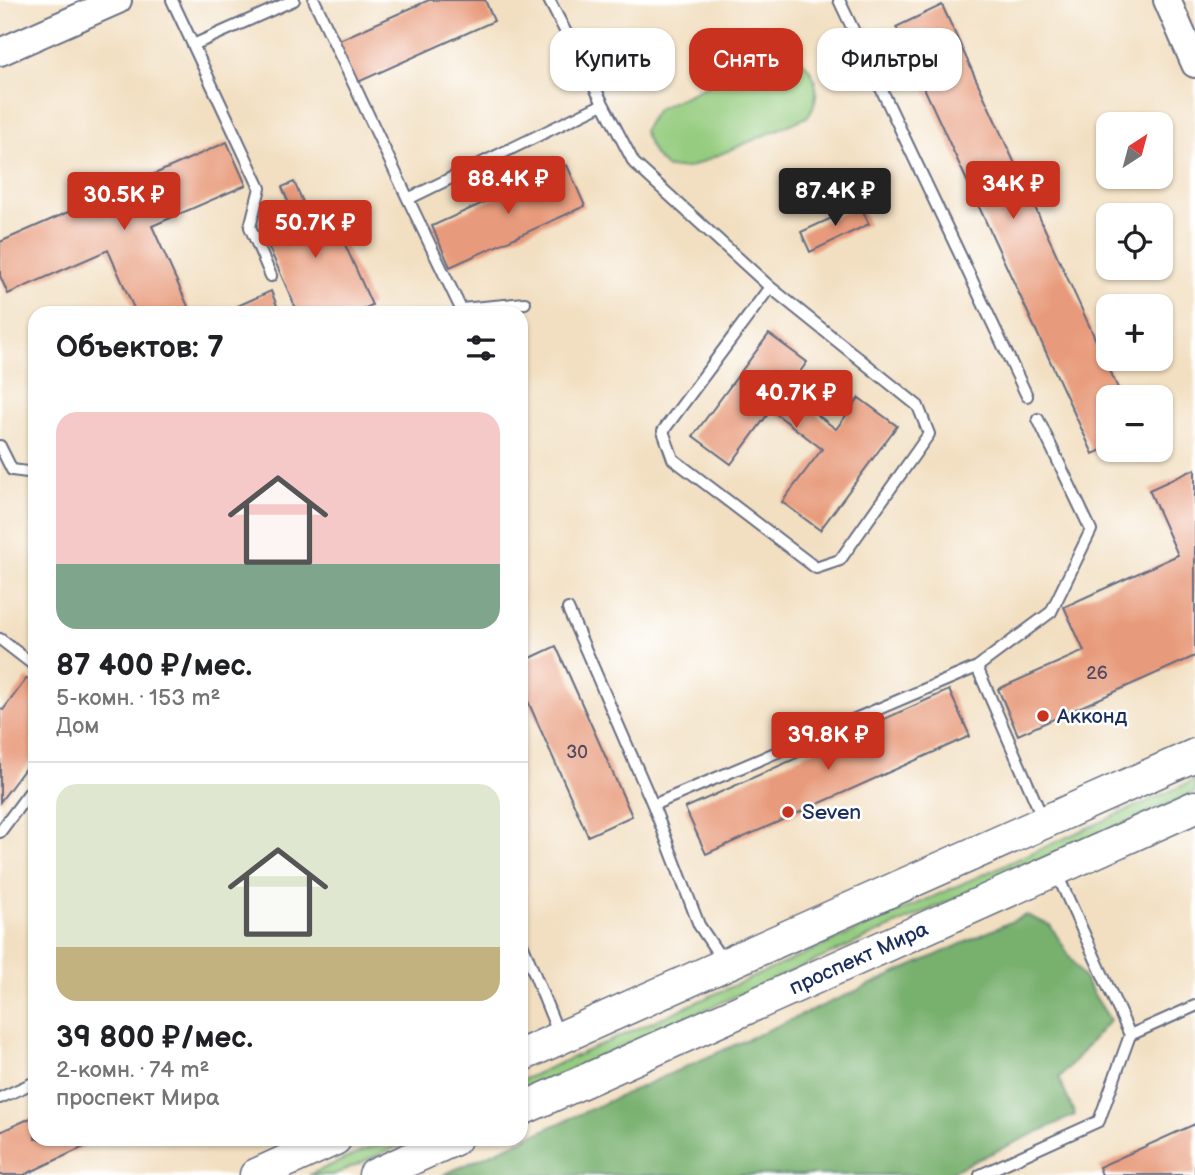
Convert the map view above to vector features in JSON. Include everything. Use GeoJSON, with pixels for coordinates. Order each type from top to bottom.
{"type":"FeatureCollection","features":[{"type":"Feature","properties":{"kind":"main road"},"geometry":{"type":"LineString","coordinates":[[528,1052],[1195,755]]}},
{"type":"Feature","properties":{"kind":"main road","name":"проспект Мира"},"geometry":{"type":"LineString","coordinates":[[528,1107],[1195,807]]}},
{"type":"Feature","properties":{"kind":"main road"},"geometry":{"type":"LineString","coordinates":[[256,1175],[320,1146]]}},
{"type":"Feature","properties":{"kind":"main road"},"geometry":{"type":"LineString","coordinates":[[375,1175],[439,1146]]}},
{"type":"Feature","properties":{"kind":"street"},"geometry":{"type":"LineString","coordinates":[[0,52],[118,0]]}},
{"type":"Feature","properties":{"kind":"street"},"geometry":{"type":"LineString","coordinates":[[1167,0],[1195,64]]}},
{"type":"Feature","properties":{"kind":"lane"},"geometry":{"type":"LineString","coordinates":[[172,0],[260,188],[250,227],[271,276]]}},
{"type":"Feature","properties":{"kind":"lane"},"geometry":{"type":"LineString","coordinates":[[193,45],[294,0]]}},
{"type":"Feature","properties":{"kind":"lane"},"geometry":{"type":"LineString","coordinates":[[314,0],[460,306]]}},
{"type":"Feature","properties":{"kind":"lane"},"geometry":{"type":"LineString","coordinates":[[549,0],[634,163],[770,287],[918,406],[929,435],[840,560],[816,568],[673,459],[663,431],[770,287]]}},
{"type":"Feature","properties":{"kind":"lane"},"geometry":{"type":"LineString","coordinates":[[838,0],[1027,396]]}},
{"type":"Feature","properties":{"kind":"lane"},"geometry":{"type":"LineString","coordinates":[[408,199],[603,104]]}},
{"type":"Feature","properties":{"kind":"lane"},"geometry":{"type":"LineString","coordinates":[[493,306],[525,303]]}},
{"type":"Feature","properties":{"kind":"lane"},"geometry":{"type":"LineString","coordinates":[[653,804],[977,667],[1051,612],[1091,530],[1038,419]]}},
{"type":"Feature","properties":{"kind":"lane"},"geometry":{"type":"LineString","coordinates":[[0,446],[12,470]]}},
{"type":"Feature","properties":{"kind":"lane"},"geometry":{"type":"LineString","coordinates":[[0,475],[12,470],[28,472]]}},
{"type":"Feature","properties":{"kind":"lane"},"geometry":{"type":"LineString","coordinates":[[568,609],[653,804],[699,926],[724,963]]}},
{"type":"Feature","properties":{"kind":"lane"},"geometry":{"type":"LineString","coordinates":[[0,639],[28,661]]}},
{"type":"Feature","properties":{"kind":"lane"},"geometry":{"type":"LineString","coordinates":[[977,667],[1044,821]]}},
{"type":"Feature","properties":{"kind":"lane"},"geometry":{"type":"LineString","coordinates":[[0,832],[28,794]]}},
{"type":"Feature","properties":{"kind":"lane"},"geometry":{"type":"LineString","coordinates":[[980,1175],[1099,1121],[1130,1035],[1055,870]]}},
{"type":"Feature","properties":{"kind":"lane"},"geometry":{"type":"LineString","coordinates":[[528,958],[560,1038]]}},
{"type":"Feature","properties":{"kind":"lane"},"geometry":{"type":"LineString","coordinates":[[1130,1035],[1195,1006]]}},
{"type":"Feature","properties":{"kind":"lane"},"geometry":{"type":"LineString","coordinates":[[0,1098],[28,1085]]}},
{"type":"Feature","properties":{"kind":"green space"},"geometry":{"type":"Polygon","coordinates":[[[803,62],[813,76],[816,86],[813,107],[807,117],[688,168],[667,168],[654,155],[643,131],[657,109],[696,91],[803,91],[803,62]]]}},
{"type":"Feature","properties":{"kind":"green space"},"geometry":{"type":"Polygon","coordinates":[[[1195,780],[1195,792],[528,1088],[528,1077],[1195,780]]]}},
{"type":"Feature","properties":{"kind":"green space"},"geometry":{"type":"Polygon","coordinates":[[[1026,915],[1050,925],[1110,1020],[1059,1078],[1075,1115],[944,1175],[443,1175],[508,1146],[528,1146],[528,1137],[1026,915]]]}},
{"type":"Feature","properties":{"kind":"green space"},"geometry":{"type":"Polygon","coordinates":[[[373,1146],[398,1146],[333,1175],[309,1175],[373,1146]]]}},
{"type":"Feature","properties":{"kind":"building"},"geometry":{"type":"Polygon","coordinates":[[[429,0],[485,0],[494,21],[356,83],[337,41],[429,0]]]}},
{"type":"Feature","properties":{"kind":"building"},"geometry":{"type":"Polygon","coordinates":[[[942,5],[953,28],[896,28],[942,5]]]}},
{"type":"Feature","properties":{"kind":"building"},"geometry":{"type":"Polygon","coordinates":[[[962,49],[1096,340],[1096,371],[1110,371],[1116,385],[1096,385],[1096,453],[1093,454],[926,91],[962,91],[962,49]]]}},
{"type":"Feature","properties":{"kind":"building"},"geometry":{"type":"Polygon","coordinates":[[[227,142],[246,185],[152,226],[188,306],[133,306],[108,250],[8,294],[0,276],[0,242],[227,142]]]}},
{"type":"Feature","properties":{"kind":"building"},"geometry":{"type":"Polygon","coordinates":[[[567,165],[585,206],[450,267],[432,226],[567,165]]]}},
{"type":"Feature","properties":{"kind":"building"},"geometry":{"type":"Polygon","coordinates":[[[294,182],[307,211],[326,202],[372,305],[295,306],[262,232],[287,221],[284,214],[292,211],[282,187],[294,182]]]}},
{"type":"Feature","properties":{"kind":"building"},"geometry":{"type":"Polygon","coordinates":[[[860,205],[869,224],[810,252],[801,232],[860,205]]]}},
{"type":"Feature","properties":{"kind":"building"},"geometry":{"type":"Polygon","coordinates":[[[271,291],[277,306],[238,306],[271,291]]]}},
{"type":"Feature","properties":{"kind":"building"},"geometry":{"type":"Polygon","coordinates":[[[769,334],[807,362],[786,391],[836,429],[859,398],[897,426],[820,530],[782,502],[822,449],[771,410],[731,464],[693,436],[769,334]]]}},
{"type":"Feature","properties":{"kind":"building"},"geometry":{"type":"Polygon","coordinates":[[[1195,469],[1195,656],[1018,735],[998,689],[1084,651],[1064,607],[1178,555],[1149,490],[1195,469]]]}},
{"type":"Feature","properties":{"kind":"building"},"geometry":{"type":"Polygon","coordinates":[[[556,646],[632,816],[588,836],[528,701],[528,659],[556,646]]]}},
{"type":"Feature","properties":{"kind":"building"},"geometry":{"type":"Polygon","coordinates":[[[28,679],[28,764],[0,802],[0,708],[3,710],[28,679]]]}},
{"type":"Feature","properties":{"kind":"building"},"geometry":{"type":"Polygon","coordinates":[[[949,690],[970,736],[706,854],[685,808],[949,690]]]}},
{"type":"Feature","properties":{"kind":"building"},"geometry":{"type":"Polygon","coordinates":[[[28,1119],[28,1146],[86,1146],[24,1175],[0,1175],[0,1132],[28,1119]]]}},
{"type":"Feature","properties":{"kind":"building"},"geometry":{"type":"Polygon","coordinates":[[[1195,1124],[1195,1175],[1102,1175],[1099,1167],[1195,1124]]]}},
{"type":"Feature","properties":{"kind":"place","name":"Акконд"},"geometry":{"type":"Point","coordinates":[1043,716]}},
{"type":"Feature","properties":{"kind":"place","name":"Seven"},"geometry":{"type":"Point","coordinates":[788,812]}}]}
